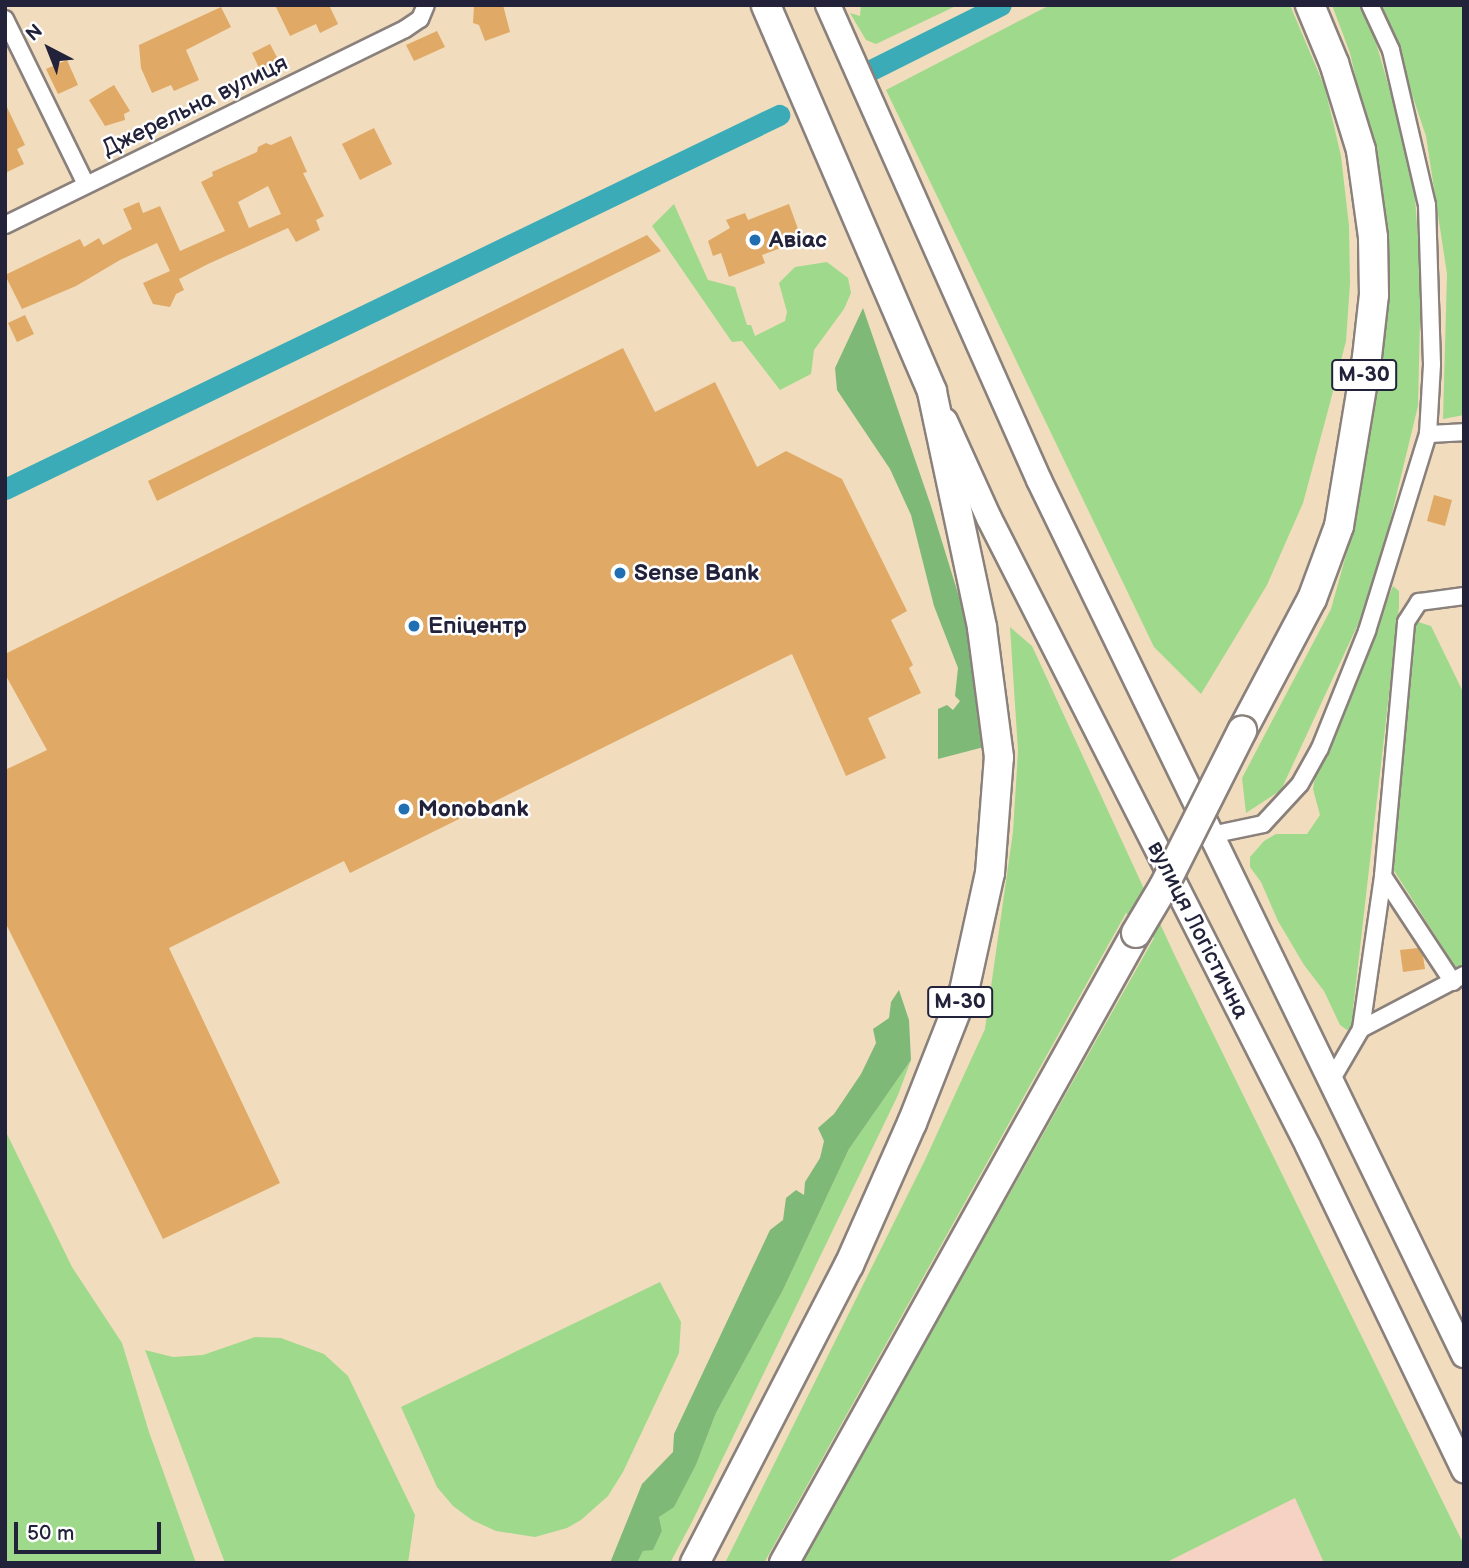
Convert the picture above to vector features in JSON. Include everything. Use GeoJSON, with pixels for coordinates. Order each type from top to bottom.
{"type":"FeatureCollection","features":[{"type":"Feature","properties":{"kind":"highway","name":"М-30"},"geometry":{"type":"LineString","coordinates":[[695,1563],[849,1265],[912,1123],[964,990],[990,873],[999,757],[982,627],[932,391],[800,91],[766,5]]}},
{"type":"Feature","properties":{"kind":"highway","name":"М-30"},"geometry":{"type":"LineString","coordinates":[[784,1563],[1164,886],[1312,599],[1339,526],[1367,357],[1374,295],[1373,237],[1361,150],[1334,63],[1310,5]]}},
{"type":"Feature","properties":{"kind":"main road"},"geometry":{"type":"LineString","coordinates":[[828,5],[1039,480],[1329,1083],[1464,1355]]}},
{"type":"Feature","properties":{"kind":"main road","name":"вулиця Логістична"},"geometry":{"type":"LineString","coordinates":[[932,391],[989,518],[1308,1146],[1464,1470]]}},
{"type":"Feature","properties":{"kind":"street","name":"Джерельна вулиця"},"geometry":{"type":"LineString","coordinates":[[5,225],[405,29],[420,19],[426,5]]}},
{"type":"Feature","properties":{"kind":"street"},"geometry":{"type":"LineString","coordinates":[[1211,835],[1263,824],[1300,784],[1320,748],[1367,631],[1428,433],[1432,364],[1427,205],[1391,50],[1370,5]]}},
{"type":"Feature","properties":{"kind":"street"},"geometry":{"type":"LineString","coordinates":[[5,19],[86,184]]}},
{"type":"Feature","properties":{"kind":"street"},"geometry":{"type":"LineString","coordinates":[[1428,433],[1464,432]]}},
{"type":"Feature","properties":{"kind":"street"},"geometry":{"type":"LineString","coordinates":[[1329,1083],[1361,1029],[1383,876],[1406,622],[1419,603],[1464,596]]}},
{"type":"Feature","properties":{"kind":"street"},"geometry":{"type":"LineString","coordinates":[[1361,1029],[1458,979],[1383,876]]}},
{"type":"Feature","properties":{"kind":"shaded area"},"geometry":{"type":"Polygon","coordinates":[[[1295,1498],[1324,1563],[1165,1563],[1295,1498]]]}},
{"type":"Feature","properties":{"kind":"green space"},"geometry":{"type":"Polygon","coordinates":[[[861,5],[958,5],[876,44],[866,40],[850,13],[860,16],[861,5]]]}},
{"type":"Feature","properties":{"kind":"green space"},"geometry":{"type":"Polygon","coordinates":[[[1050,5],[1290,5],[1325,88],[1341,156],[1349,226],[1350,283],[1346,341],[1330,403],[1303,503],[1267,585],[1201,694],[1154,647],[886,90],[1050,5]]]}},
{"type":"Feature","properties":{"kind":"green space"},"geometry":{"type":"Polygon","coordinates":[[[1332,5],[1365,5],[1413,170],[1421,280],[1418,406],[1386,538],[1359,622],[1281,790],[1246,813],[1242,778],[1331,609],[1356,519],[1387,288],[1380,181],[1350,53],[1332,5]]]}},
{"type":"Feature","properties":{"kind":"green space"},"geometry":{"type":"Polygon","coordinates":[[[1382,5],[1464,5],[1464,415],[1443,419],[1447,274],[1426,136],[1382,5]]]}},
{"type":"Feature","properties":{"kind":"green space"},"geometry":{"type":"Polygon","coordinates":[[[674,204],[708,280],[735,287],[747,325],[751,325],[755,336],[785,321],[787,312],[779,283],[795,267],[827,262],[848,278],[851,293],[844,309],[814,350],[811,374],[780,390],[742,341],[732,342],[652,226],[674,204]]]}},
{"type":"Feature","properties":{"kind":"green space"},"geometry":{"type":"Polygon","coordinates":[[[863,308],[931,506],[977,655],[984,747],[938,759],[938,709],[947,705],[953,710],[960,701],[955,696],[958,668],[934,606],[911,515],[890,469],[837,390],[835,368],[863,308]]]}},
{"type":"Feature","properties":{"kind":"green space"},"geometry":{"type":"Polygon","coordinates":[[[1393,586],[1399,591],[1399,607],[1353,1009],[1354,1025],[1347,1030],[1340,1025],[1324,991],[1304,965],[1278,921],[1261,882],[1250,867],[1250,857],[1264,841],[1276,834],[1307,834],[1320,815],[1313,789],[1315,777],[1393,586]]]}},
{"type":"Feature","properties":{"kind":"green space"},"geometry":{"type":"Polygon","coordinates":[[[1415,621],[1431,626],[1464,694],[1464,963],[1456,968],[1393,869],[1415,621]]]}},
{"type":"Feature","properties":{"kind":"green space"},"geometry":{"type":"Polygon","coordinates":[[[1010,627],[1032,646],[1175,956],[1464,1545],[1464,1563],[1324,1563],[1295,1498],[1165,1563],[801,1563],[1154,938],[1126,913],[764,1563],[725,1563],[925,1160],[985,1029],[1013,832],[1018,751],[1010,627]]]}},
{"type":"Feature","properties":{"kind":"green space"},"geometry":{"type":"Polygon","coordinates":[[[899,990],[909,1020],[911,1060],[849,1149],[783,1290],[716,1413],[696,1465],[674,1507],[659,1517],[662,1531],[653,1550],[643,1551],[637,1563],[610,1563],[642,1484],[673,1452],[674,1434],[770,1230],[783,1220],[786,1198],[796,1190],[804,1195],[805,1182],[820,1158],[824,1141],[818,1128],[834,1114],[861,1074],[876,1043],[873,1029],[889,1018],[891,1002],[899,990]]]}},
{"type":"Feature","properties":{"kind":"green space"},"geometry":{"type":"Polygon","coordinates":[[[911,1060],[898,1095],[670,1563],[637,1563],[643,1551],[653,1549],[662,1531],[659,1517],[674,1506],[696,1465],[716,1413],[783,1290],[849,1149],[911,1060]]]}},
{"type":"Feature","properties":{"kind":"green space"},"geometry":{"type":"Polygon","coordinates":[[[5,1130],[72,1267],[122,1343],[149,1432],[196,1563],[5,1563],[5,1130]]]}},
{"type":"Feature","properties":{"kind":"green space"},"geometry":{"type":"Polygon","coordinates":[[[660,1282],[681,1322],[679,1353],[623,1472],[608,1496],[581,1520],[567,1528],[535,1537],[496,1531],[472,1520],[453,1506],[437,1487],[401,1407],[660,1282]]]}},
{"type":"Feature","properties":{"kind":"green space"},"geometry":{"type":"Polygon","coordinates":[[[255,1337],[281,1338],[324,1354],[348,1376],[415,1515],[408,1563],[225,1563],[145,1350],[173,1357],[203,1355],[255,1337]]]}},
{"type":"Feature","properties":{"kind":"building"},"geometry":{"type":"Polygon","coordinates":[[[275,5],[329,5],[338,24],[320,33],[316,24],[290,36],[275,5]]]}},
{"type":"Feature","properties":{"kind":"building"},"geometry":{"type":"Polygon","coordinates":[[[474,5],[503,5],[510,32],[485,41],[479,25],[473,23],[474,5]]]}},
{"type":"Feature","properties":{"kind":"building"},"geometry":{"type":"Polygon","coordinates":[[[221,7],[231,27],[186,50],[199,80],[174,91],[171,85],[152,93],[141,68],[139,45],[221,7]]]}},
{"type":"Feature","properties":{"kind":"building"},"geometry":{"type":"Polygon","coordinates":[[[437,31],[445,47],[414,61],[406,45],[437,31]]]}},
{"type":"Feature","properties":{"kind":"building"},"geometry":{"type":"Polygon","coordinates":[[[270,44],[281,65],[262,74],[252,53],[270,44]]]}},
{"type":"Feature","properties":{"kind":"building"},"geometry":{"type":"Polygon","coordinates":[[[67,60],[78,85],[58,94],[46,69],[67,60]]]}},
{"type":"Feature","properties":{"kind":"building"},"geometry":{"type":"Polygon","coordinates":[[[114,85],[130,111],[124,114],[125,120],[105,126],[89,100],[114,85]]]}},
{"type":"Feature","properties":{"kind":"building"},"geometry":{"type":"Polygon","coordinates":[[[5,103],[25,145],[17,149],[24,164],[5,173],[5,103]]]}},
{"type":"Feature","properties":{"kind":"building"},"geometry":{"type":"Polygon","coordinates":[[[374,128],[392,164],[360,180],[342,144],[374,128]]]}},
{"type":"Feature","properties":{"kind":"building"},"geometry":{"type":"Polygon","coordinates":[[[291,136],[307,172],[303,173],[324,216],[316,220],[320,230],[296,242],[288,228],[208,264],[179,279],[184,290],[176,294],[170,307],[153,304],[143,283],[170,271],[157,243],[120,260],[76,286],[22,309],[5,275],[80,239],[84,247],[99,238],[103,245],[132,229],[123,209],[139,202],[143,213],[160,206],[180,251],[225,231],[201,182],[213,176],[212,172],[257,152],[258,147],[266,143],[271,145],[291,136]],[[268,186],[238,202],[249,228],[281,214],[268,186]]]}},
{"type":"Feature","properties":{"kind":"building","name":"Авіас"},"geometry":{"type":"Polygon","coordinates":[[[789,204],[802,240],[762,255],[765,263],[729,277],[721,253],[713,256],[708,241],[730,228],[726,220],[745,213],[748,220],[789,204]]]}},
{"type":"Feature","properties":{"kind":"building"},"geometry":{"type":"Polygon","coordinates":[[[647,235],[661,251],[157,501],[148,481],[647,235]]]}},
{"type":"Feature","properties":{"kind":"building"},"geometry":{"type":"Polygon","coordinates":[[[25,315],[34,334],[17,342],[8,323],[25,315]]]}},
{"type":"Feature","properties":{"kind":"building","name":"Епіцентр"},"geometry":{"type":"Polygon","coordinates":[[[623,348],[655,412],[715,382],[757,467],[786,451],[842,479],[907,611],[891,620],[913,665],[909,668],[921,693],[868,718],[886,758],[846,776],[792,654],[350,873],[344,861],[169,948],[280,1183],[163,1239],[5,922],[5,770],[47,750],[5,674],[5,654],[623,348]]]}},
{"type":"Feature","properties":{"kind":"building"},"geometry":{"type":"Polygon","coordinates":[[[1434,495],[1452,500],[1445,526],[1427,521],[1434,495]]]}},
{"type":"Feature","properties":{"kind":"building"},"geometry":{"type":"Polygon","coordinates":[[[1418,948],[1423,956],[1425,969],[1403,972],[1400,950],[1418,948]]]}},
{"type":"Feature","properties":{"kind":"waterway"},"geometry":{"type":"LineString","coordinates":[[871,70],[1001,5]]}},
{"type":"Feature","properties":{"kind":"waterway"},"geometry":{"type":"LineString","coordinates":[[5,489],[779,115]]}},
{"type":"Feature","properties":{"kind":"place","name":"Авіас"},"geometry":{"type":"Point","coordinates":[755,240]}},
{"type":"Feature","properties":{"kind":"place","name":"Sense Bank"},"geometry":{"type":"Point","coordinates":[620,573]}},
{"type":"Feature","properties":{"kind":"place","name":"Епіцентр"},"geometry":{"type":"Point","coordinates":[414,626]}},
{"type":"Feature","properties":{"kind":"place","name":"Monobank"},"geometry":{"type":"Point","coordinates":[404,809]}}]}
